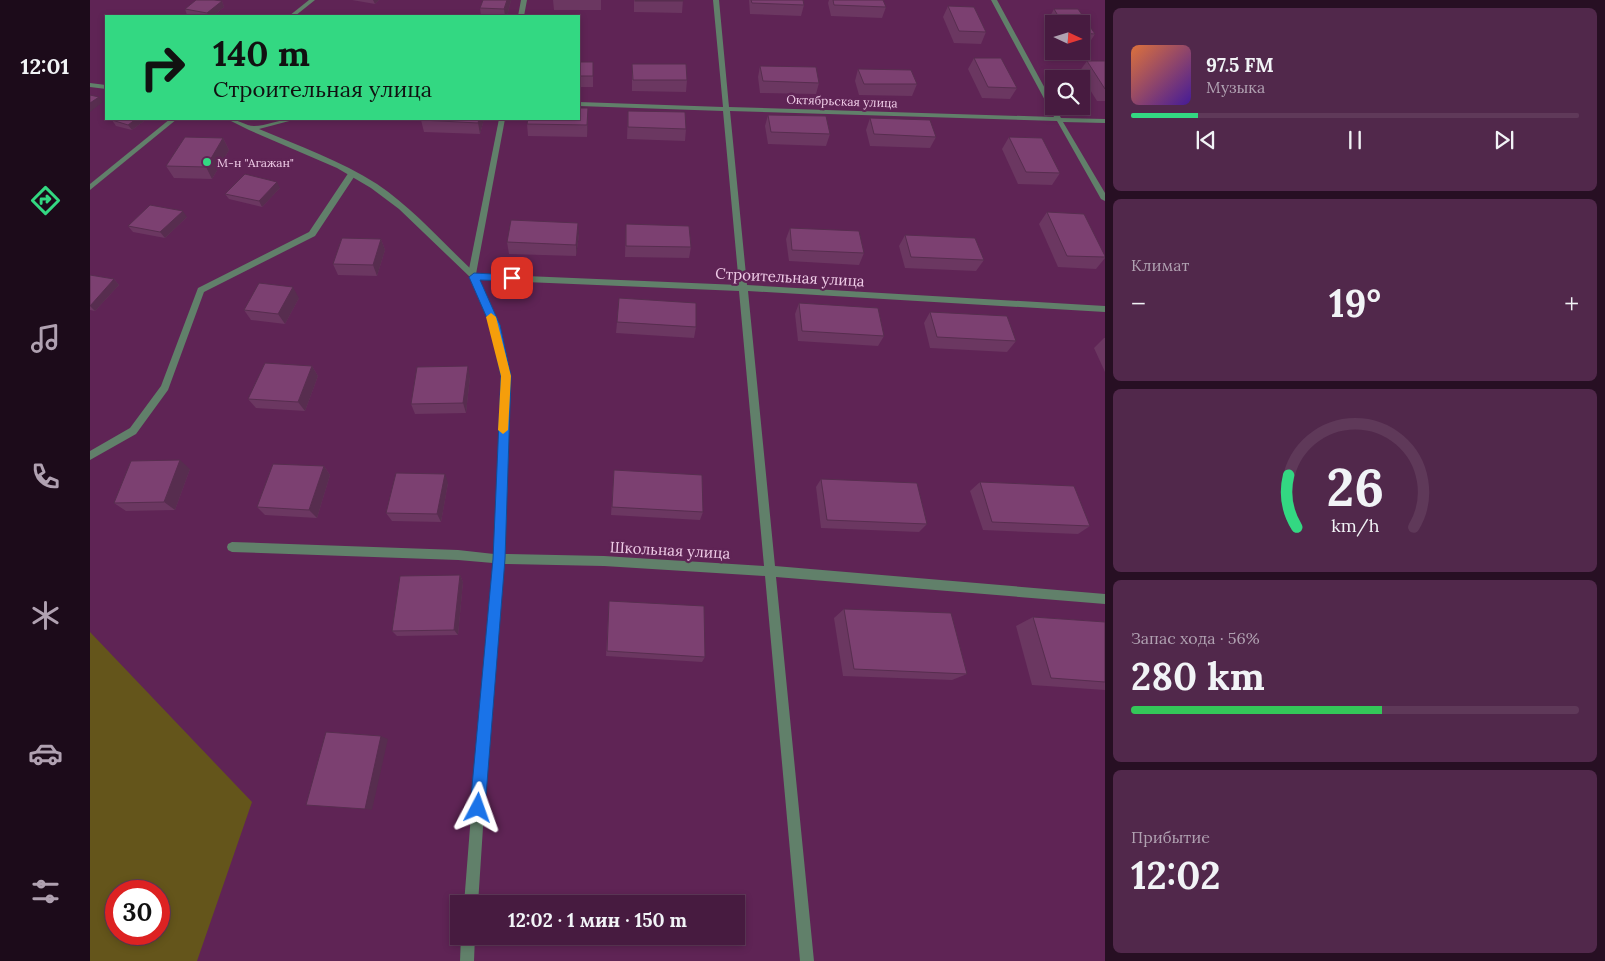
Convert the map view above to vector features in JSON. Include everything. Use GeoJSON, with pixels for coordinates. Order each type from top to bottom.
{"type":"FeatureCollection","features":[{"type":"Feature","properties":{"kind":"street"},"geometry":{"type":"LineString","coordinates":[[293,15],[312,0]]}},
{"type":"Feature","properties":{"kind":"street"},"geometry":{"type":"LineString","coordinates":[[521,15],[524,0]]}},
{"type":"Feature","properties":{"kind":"street"},"geometry":{"type":"LineString","coordinates":[[716,0],[807,961]]}},
{"type":"Feature","properties":{"kind":"street"},"geometry":{"type":"LineString","coordinates":[[994,0],[1059,120],[1105,199]]}},
{"type":"Feature","properties":{"kind":"street"},"geometry":{"type":"LineString","coordinates":[[90,85],[105,87]]}},
{"type":"Feature","properties":{"kind":"street","name":"Октябрьская улица"},"geometry":{"type":"LineString","coordinates":[[580,104],[1105,121]]}},
{"type":"Feature","properties":{"kind":"street"},"geometry":{"type":"LineString","coordinates":[[90,188],[173,120]]}},
{"type":"Feature","properties":{"kind":"street"},"geometry":{"type":"LineString","coordinates":[[232,120],[339,166],[374,186],[402,207],[473,275],[495,325],[506,376],[499,559],[472,895]]}},
{"type":"Feature","properties":{"kind":"street"},"geometry":{"type":"LineString","coordinates":[[251,129],[286,120]]}},
{"type":"Feature","properties":{"kind":"street"},"geometry":{"type":"LineString","coordinates":[[473,275],[502,120]]}},
{"type":"Feature","properties":{"kind":"street"},"geometry":{"type":"LineString","coordinates":[[90,456],[133,431],[165,387],[201,290],[312,234],[352,174]]}},
{"type":"Feature","properties":{"kind":"street","name":"Строительная улица"},"geometry":{"type":"LineString","coordinates":[[473,275],[1105,309]]}},
{"type":"Feature","properties":{"kind":"street","name":"Школьная улица"},"geometry":{"type":"LineString","coordinates":[[232,547],[458,555],[499,559],[604,561],[770,571],[1105,598]]}},
{"type":"Feature","properties":{"kind":"street"},"geometry":{"type":"LineString","coordinates":[[466,961],[467,945]]}},
{"type":"Feature","properties":{"kind":"shaded area"},"geometry":{"type":"Polygon","coordinates":[[[90,632],[252,802],[197,961],[90,961],[90,632]]]}},
{"type":"Feature","properties":{"kind":"building"},"geometry":{"type":"Polygon","coordinates":[[[196,0],[222,1],[207,13],[185,9],[196,0]]]}},
{"type":"Feature","properties":{"kind":"building"},"geometry":{"type":"Polygon","coordinates":[[[483,0],[507,0],[504,9],[480,8],[483,0]]]}},
{"type":"Feature","properties":{"kind":"building"},"geometry":{"type":"Polygon","coordinates":[[[683,0],[683,1],[635,1],[683,0]]]}},
{"type":"Feature","properties":{"kind":"building"},"geometry":{"type":"Polygon","coordinates":[[[751,0],[803,0],[804,5],[752,3],[751,0]]]}},
{"type":"Feature","properties":{"kind":"building"},"geometry":{"type":"Polygon","coordinates":[[[833,0],[883,0],[886,7],[834,5],[833,0]]]}},
{"type":"Feature","properties":{"kind":"building"},"geometry":{"type":"Polygon","coordinates":[[[948,6],[974,7],[986,32],[959,31],[948,6]]]}},
{"type":"Feature","properties":{"kind":"building"},"geometry":{"type":"Polygon","coordinates":[[[1054,9],[1078,9],[1082,15],[1058,15],[1054,9]]]}},
{"type":"Feature","properties":{"kind":"building"},"geometry":{"type":"Polygon","coordinates":[[[1090,27],[1095,34],[1090,34],[1090,27]]]}},
{"type":"Feature","properties":{"kind":"building"},"geometry":{"type":"Polygon","coordinates":[[[974,58],[1001,58],[1017,88],[988,87],[974,58]]]}},
{"type":"Feature","properties":{"kind":"building"},"geometry":{"type":"Polygon","coordinates":[[[1087,61],[1105,61],[1105,89],[1087,61]]]}},
{"type":"Feature","properties":{"kind":"building"},"geometry":{"type":"Polygon","coordinates":[[[580,62],[593,62],[593,76],[580,76],[580,62]]]}},
{"type":"Feature","properties":{"kind":"building"},"geometry":{"type":"Polygon","coordinates":[[[632,64],[686,64],[687,80],[633,80],[632,64]]]}},
{"type":"Feature","properties":{"kind":"building"},"geometry":{"type":"Polygon","coordinates":[[[760,66],[816,67],[819,83],[763,81],[760,66]]]}},
{"type":"Feature","properties":{"kind":"building"},"geometry":{"type":"Polygon","coordinates":[[[858,69],[911,70],[917,84],[864,84],[858,69]]]}},
{"type":"Feature","properties":{"kind":"building"},"geometry":{"type":"Polygon","coordinates":[[[90,95],[99,97],[90,103],[90,95]]]}},
{"type":"Feature","properties":{"kind":"building"},"geometry":{"type":"Polygon","coordinates":[[[580,108],[588,108],[587,125],[527,124],[528,120],[580,120],[580,108]]]}},
{"type":"Feature","properties":{"kind":"building"},"geometry":{"type":"Polygon","coordinates":[[[628,111],[685,112],[686,129],[628,127],[628,111]]]}},
{"type":"Feature","properties":{"kind":"building"},"geometry":{"type":"Polygon","coordinates":[[[768,115],[826,116],[830,134],[771,132],[768,115]]]}},
{"type":"Feature","properties":{"kind":"building"},"geometry":{"type":"Polygon","coordinates":[[[870,118],[930,120],[936,137],[874,134],[870,118]]]}},
{"type":"Feature","properties":{"kind":"building"},"geometry":{"type":"Polygon","coordinates":[[[112,120],[135,120],[128,125],[112,120]]]}},
{"type":"Feature","properties":{"kind":"building"},"geometry":{"type":"Polygon","coordinates":[[[421,120],[479,120],[478,123],[421,120]]]}},
{"type":"Feature","properties":{"kind":"building"},"geometry":{"type":"Polygon","coordinates":[[[185,137],[223,138],[206,167],[166,166],[185,137]]]}},
{"type":"Feature","properties":{"kind":"building"},"geometry":{"type":"Polygon","coordinates":[[[1009,137],[1042,138],[1060,173],[1026,172],[1009,137]]]}},
{"type":"Feature","properties":{"kind":"building"},"geometry":{"type":"Polygon","coordinates":[[[245,174],[277,182],[259,201],[225,194],[245,174]]]}},
{"type":"Feature","properties":{"kind":"building"},"geometry":{"type":"Polygon","coordinates":[[[150,205],[183,211],[160,232],[128,226],[150,205]]]}},
{"type":"Feature","properties":{"kind":"building"},"geometry":{"type":"Polygon","coordinates":[[[1047,212],[1084,214],[1105,257],[1067,256],[1047,212]]]}},
{"type":"Feature","properties":{"kind":"building"},"geometry":{"type":"Polygon","coordinates":[[[511,220],[578,223],[576,245],[507,242],[511,220]]]}},
{"type":"Feature","properties":{"kind":"building"},"geometry":{"type":"Polygon","coordinates":[[[626,224],[689,226],[691,247],[626,246],[626,224]]]}},
{"type":"Feature","properties":{"kind":"building"},"geometry":{"type":"Polygon","coordinates":[[[790,228],[859,231],[864,253],[792,250],[790,228]]]}},
{"type":"Feature","properties":{"kind":"building"},"geometry":{"type":"Polygon","coordinates":[[[905,235],[975,238],[984,260],[911,257],[905,235]]]}},
{"type":"Feature","properties":{"kind":"building"},"geometry":{"type":"Polygon","coordinates":[[[342,238],[381,239],[373,265],[333,264],[342,238]]]}},
{"type":"Feature","properties":{"kind":"building"},"geometry":{"type":"Polygon","coordinates":[[[90,275],[114,279],[90,306],[90,275]]]}},
{"type":"Feature","properties":{"kind":"building"},"geometry":{"type":"Polygon","coordinates":[[[259,283],[293,287],[278,314],[244,310],[259,283]]]}},
{"type":"Feature","properties":{"kind":"building"},"geometry":{"type":"Polygon","coordinates":[[[619,298],[696,303],[696,327],[617,322],[619,298]]]}},
{"type":"Feature","properties":{"kind":"building"},"geometry":{"type":"Polygon","coordinates":[[[799,303],[878,308],[884,336],[802,331],[799,303]]]}},
{"type":"Feature","properties":{"kind":"building"},"geometry":{"type":"Polygon","coordinates":[[[930,312],[1007,316],[1016,341],[937,337],[930,312]]]}},
{"type":"Feature","properties":{"kind":"building"},"geometry":{"type":"Polygon","coordinates":[[[265,363],[312,366],[298,402],[248,399],[265,363]]]}},
{"type":"Feature","properties":{"kind":"building"},"geometry":{"type":"Polygon","coordinates":[[[468,366],[463,403],[411,404],[417,367],[468,366]]]}},
{"type":"Feature","properties":{"kind":"building"},"geometry":{"type":"Polygon","coordinates":[[[180,460],[164,502],[114,503],[131,461],[180,460]]]}},
{"type":"Feature","properties":{"kind":"building"},"geometry":{"type":"Polygon","coordinates":[[[273,464],[324,466],[309,510],[257,507],[273,464]]]}},
{"type":"Feature","properties":{"kind":"building"},"geometry":{"type":"Polygon","coordinates":[[[614,470],[702,475],[703,512],[612,507],[614,470]]]}},
{"type":"Feature","properties":{"kind":"building"},"geometry":{"type":"Polygon","coordinates":[[[396,473],[445,474],[437,514],[386,513],[396,473]]]}},
{"type":"Feature","properties":{"kind":"building"},"geometry":{"type":"Polygon","coordinates":[[[821,479],[917,483],[927,524],[827,520],[821,479]]]}},
{"type":"Feature","properties":{"kind":"building"},"geometry":{"type":"Polygon","coordinates":[[[980,482],[1074,486],[1090,526],[992,522],[980,482]]]}},
{"type":"Feature","properties":{"kind":"building"},"geometry":{"type":"Polygon","coordinates":[[[460,575],[454,630],[392,631],[400,576],[460,575]]]}},
{"type":"Feature","properties":{"kind":"building"},"geometry":{"type":"Polygon","coordinates":[[[609,601],[704,606],[705,657],[607,651],[609,601]]]}},
{"type":"Feature","properties":{"kind":"building"},"geometry":{"type":"Polygon","coordinates":[[[844,609],[951,613],[967,674],[854,669],[844,609]]]}},
{"type":"Feature","properties":{"kind":"building"},"geometry":{"type":"Polygon","coordinates":[[[1033,617],[1105,622],[1105,682],[1051,678],[1033,617]]]}},
{"type":"Feature","properties":{"kind":"building"},"geometry":{"type":"Polygon","coordinates":[[[326,732],[381,736],[365,809],[306,805],[326,732]]]}},
{"type":"Feature","properties":{"kind":"slow traffic"},"geometry":{"type":"LineString","coordinates":[[491,317],[495,325],[506,376],[503,430]]}},
{"type":"Feature","properties":{"kind":"place","name":"М-н \"Агажан\""},"geometry":{"type":"Point","coordinates":[207,162]}},
{"type":"Feature","properties":{"kind":"route"},"geometry":{"type":"LineString","coordinates":[[478,808],[499,559],[506,376],[495,325],[474,277],[512,278]]}}]}
